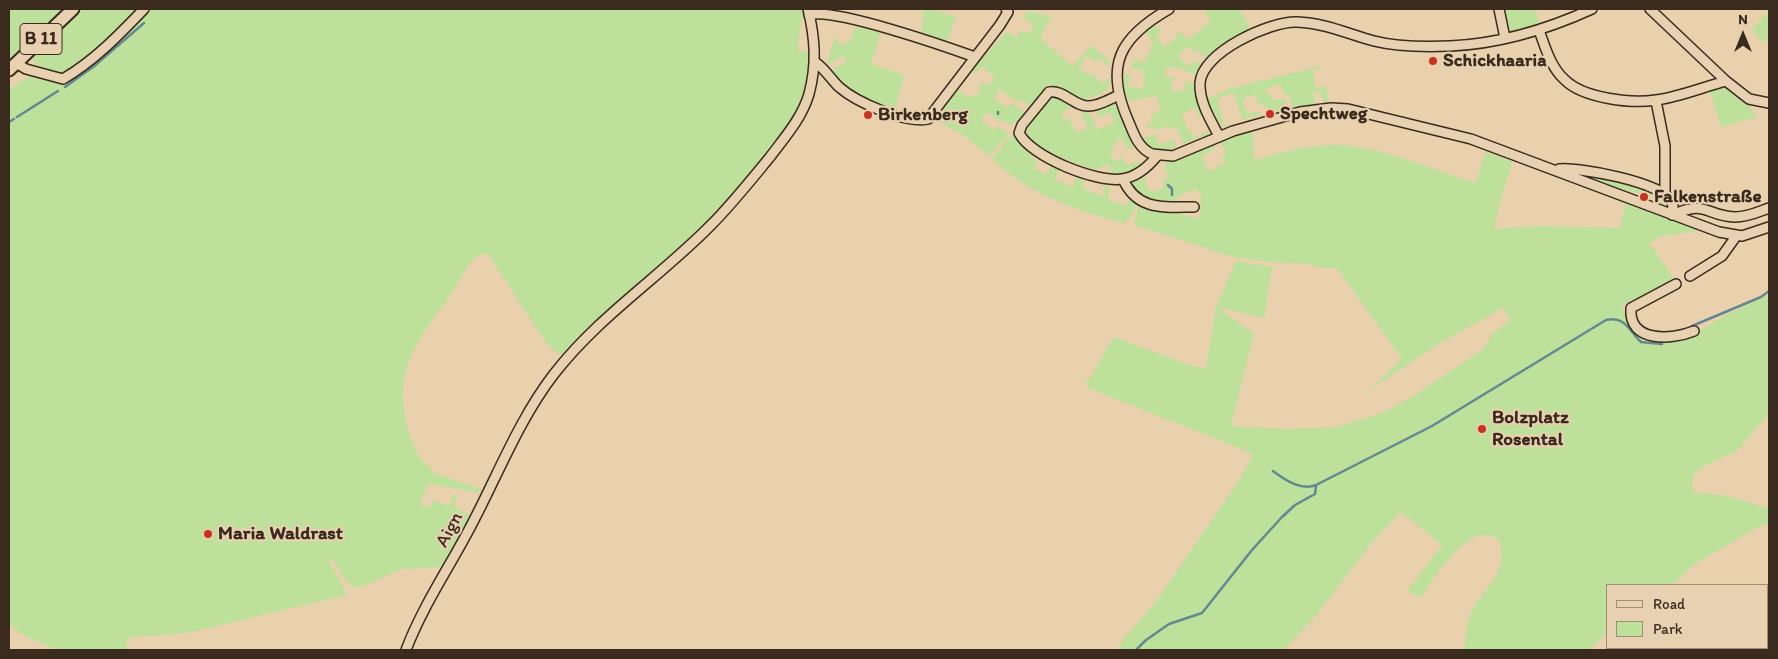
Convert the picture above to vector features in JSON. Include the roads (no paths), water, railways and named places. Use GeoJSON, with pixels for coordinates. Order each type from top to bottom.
{"type":"FeatureCollection","features":[{"type":"Feature","properties":{"kind":"main road","name":"B 11"},"geometry":{"type":"LineString","coordinates":[[12,66],[73,9]]}},
{"type":"Feature","properties":{"kind":"street"},"geometry":{"type":"LineString","coordinates":[[12,66],[63,79],[77,71],[119,36],[144,9]]}},
{"type":"Feature","properties":{"kind":"street"},"geometry":{"type":"LineString","coordinates":[[1169,9],[1138,30],[1124,48],[1118,66],[1119,95],[1136,140],[1146,152],[1157,156],[1180,154],[1219,136],[1300,112],[1331,108],[1348,109],[1471,138],[1719,232],[1737,236],[1748,235],[1769,227]]}},
{"type":"Feature","properties":{"kind":"street"},"geometry":{"type":"LineString","coordinates":[[1499,9],[1505,38]]}},
{"type":"Feature","properties":{"kind":"street"},"geometry":{"type":"LineString","coordinates":[[1219,136],[1200,91],[1202,74],[1218,55],[1235,43],[1279,23],[1320,24],[1376,41],[1410,46],[1466,45],[1539,30],[1592,9]]}},
{"type":"Feature","properties":{"kind":"street"},"geometry":{"type":"LineString","coordinates":[[1650,9],[1726,81],[1750,100],[1769,103]]}},
{"type":"Feature","properties":{"kind":"street"},"geometry":{"type":"LineString","coordinates":[[815,62],[840,88],[858,100],[880,110],[912,119],[928,119],[958,84],[975,57],[1000,26],[1007,10]]}},
{"type":"Feature","properties":{"kind":"street"},"geometry":{"type":"LineString","coordinates":[[808,12],[821,13],[888,29],[931,41],[975,57]]}},
{"type":"Feature","properties":{"kind":"street","name":"Aign"},"geometry":{"type":"LineString","coordinates":[[406,650],[417,622],[472,524],[522,424],[539,396],[578,345],[711,226],[753,178],[802,112],[809,94],[815,62],[815,40],[808,12]]}},
{"type":"Feature","properties":{"kind":"street"},"geometry":{"type":"LineString","coordinates":[[1539,30],[1557,70],[1572,86],[1607,98],[1656,100],[1726,81]]}},
{"type":"Feature","properties":{"kind":"street"},"geometry":{"type":"LineString","coordinates":[[1119,95],[1090,106],[1083,106],[1056,92],[1049,92],[1022,125],[1019,133],[1027,143],[1049,158],[1086,173],[1107,178],[1123,179],[1140,172],[1157,156]]}},
{"type":"Feature","properties":{"kind":"street"},"geometry":{"type":"LineString","coordinates":[[1656,100],[1665,146],[1665,194]]}},
{"type":"Feature","properties":{"kind":"street"},"geometry":{"type":"LineString","coordinates":[[1557,170],[1584,170],[1631,181],[1665,194],[1674,205],[1672,215]]}},
{"type":"Feature","properties":{"kind":"street"},"geometry":{"type":"LineString","coordinates":[[1123,179],[1139,200],[1147,205],[1194,207]]}},
{"type":"Feature","properties":{"kind":"street"},"geometry":{"type":"LineString","coordinates":[[1672,215],[1696,206],[1734,217],[1747,216],[1769,208]]}},
{"type":"Feature","properties":{"kind":"street"},"geometry":{"type":"LineString","coordinates":[[1690,276],[1722,256],[1737,236]]}},
{"type":"Feature","properties":{"kind":"street"},"geometry":{"type":"LineString","coordinates":[[1676,284],[1631,308],[1633,318],[1646,334],[1656,337],[1672,337],[1694,331]]}},
{"type":"Feature","properties":{"kind":"waterway"},"geometry":{"type":"LineString","coordinates":[[65,87],[93,67],[144,23]]}},
{"type":"Feature","properties":{"kind":"waterway"},"geometry":{"type":"LineString","coordinates":[[17,117],[58,91]]}},
{"type":"Feature","properties":{"kind":"waterway"},"geometry":{"type":"LineString","coordinates":[[9,122],[14,119]]}},
{"type":"Feature","properties":{"kind":"waterway"},"geometry":{"type":"LineString","coordinates":[[1168,185],[1172,189],[1172,195]]}},
{"type":"Feature","properties":{"kind":"waterway"},"geometry":{"type":"LineString","coordinates":[[1692,326],[1761,297],[1769,291]]}},
{"type":"Feature","properties":{"kind":"waterway"},"geometry":{"type":"LineString","coordinates":[[1273,471],[1299,486],[1316,485],[1432,426],[1606,320],[1613,319],[1623,322],[1641,342],[1662,344]]}},
{"type":"Feature","properties":{"kind":"waterway"},"geometry":{"type":"LineString","coordinates":[[1136,650],[1146,640],[1169,624],[1202,613],[1252,550],[1282,517],[1295,505],[1315,494],[1316,485]]}},
{"type":"Feature","properties":{"kind":"place","name":"Schickhaaria"},"geometry":{"type":"Point","coordinates":[1433,61]}},
{"type":"Feature","properties":{"kind":"place","name":"Spechtweg"},"geometry":{"type":"Point","coordinates":[1270,114]}},
{"type":"Feature","properties":{"kind":"place","name":"Birkenberg"},"geometry":{"type":"Point","coordinates":[868,115]}},
{"type":"Feature","properties":{"kind":"place","name":"Falkenstraße"},"geometry":{"type":"Point","coordinates":[1644,197]}},
{"type":"Feature","properties":{"kind":"place","name":"Bolzplatz Rosental"},"geometry":{"type":"Point","coordinates":[1482,429]}},
{"type":"Feature","properties":{"kind":"place","name":"Maria Waldrast"},"geometry":{"type":"Point","coordinates":[208,534]}}]}
